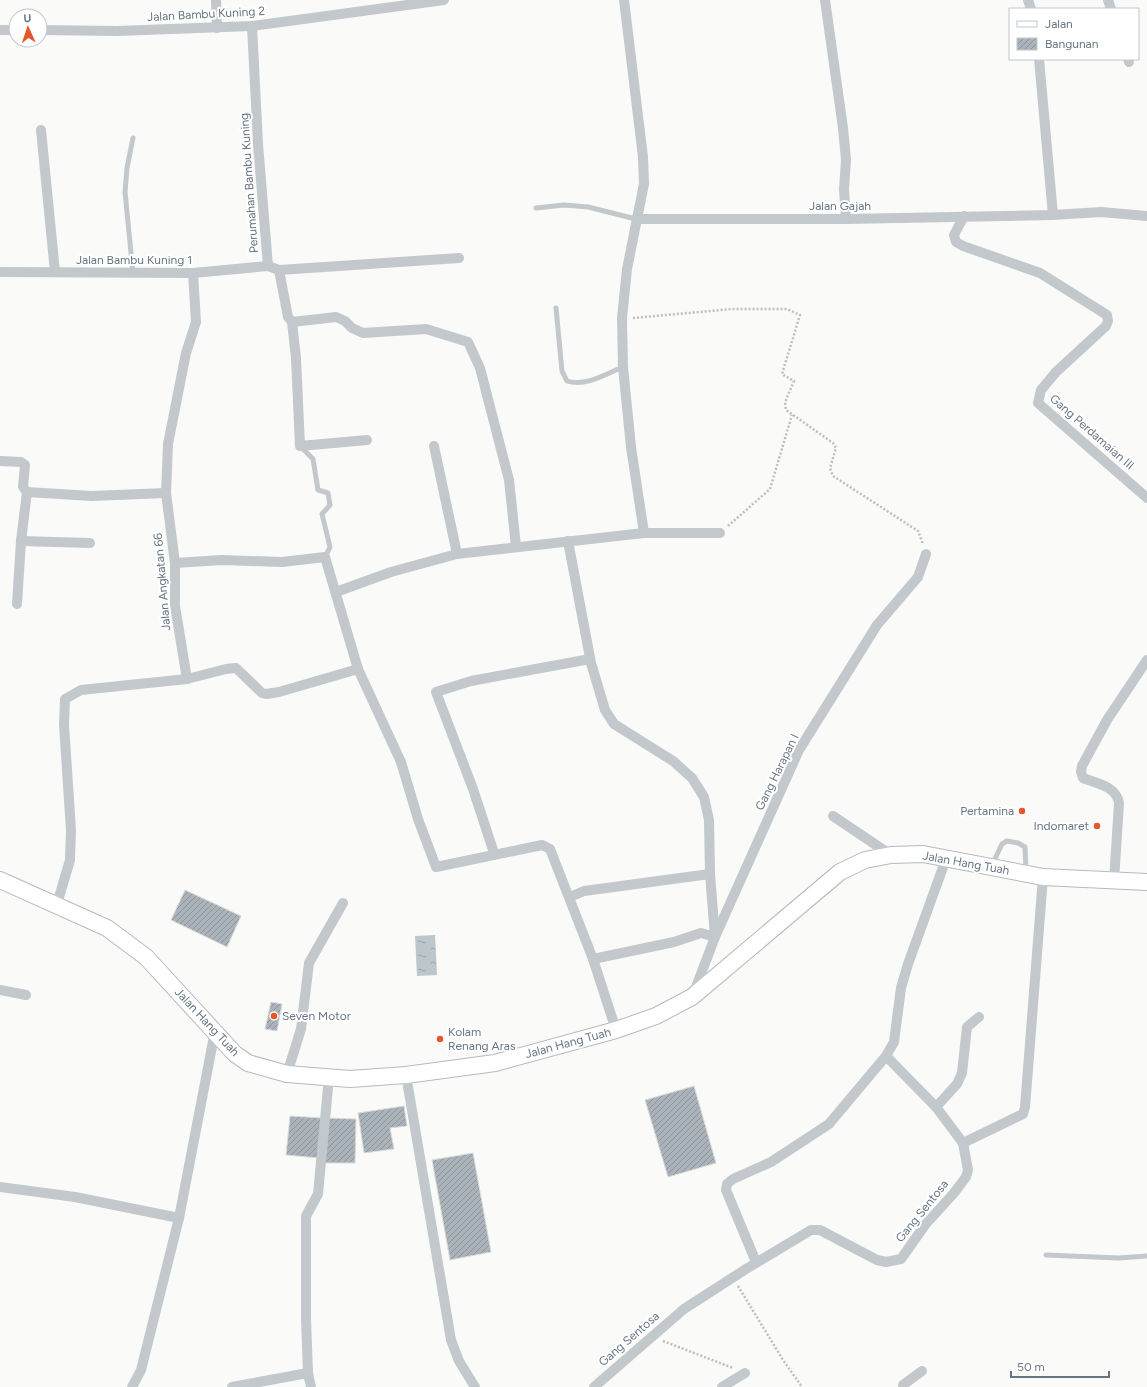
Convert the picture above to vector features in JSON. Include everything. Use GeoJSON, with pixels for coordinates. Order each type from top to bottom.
{"type":"FeatureCollection","features":[{"type":"Feature","properties":{"kind":"main road","name":"Jalan Hang Tuah"},"geometry":{"type":"LineString","coordinates":[[0,883],[57,904],[107,928],[146,957],[235,1054],[248,1063],[287,1074],[350,1079],[406,1075],[495,1063],[616,1030],[656,1016],[692,997],[840,872],[866,860],[891,855],[923,854],[1043,877],[1147,882]]}},
{"type":"Feature","properties":{"kind":"street"},"geometry":{"type":"LineString","coordinates":[[216,0],[218,28]]}},
{"type":"Feature","properties":{"kind":"street","name":"Jalan Bambu Kuning 2"},"geometry":{"type":"LineString","coordinates":[[48,30],[117,31],[252,26],[444,0]]}},
{"type":"Feature","properties":{"kind":"street"},"geometry":{"type":"LineString","coordinates":[[624,0],[643,158],[644,184],[627,269],[622,318],[623,367],[631,447],[644,533]]}},
{"type":"Feature","properties":{"kind":"street"},"geometry":{"type":"LineString","coordinates":[[825,0],[844,136],[846,160],[844,189],[846,219]]}},
{"type":"Feature","properties":{"kind":"street","name":"Perumahan Bambu Kuning"},"geometry":{"type":"LineString","coordinates":[[252,26],[258,144],[268,266],[279,270]]}},
{"type":"Feature","properties":{"kind":"street"},"geometry":{"type":"LineString","coordinates":[[1039,60],[1053,215]]}},
{"type":"Feature","properties":{"kind":"street"},"geometry":{"type":"LineString","coordinates":[[41,130],[55,272]]}},
{"type":"Feature","properties":{"kind":"street","name":"Jalan Gajah"},"geometry":{"type":"LineString","coordinates":[[636,220],[846,219],[1053,215],[1101,212],[1147,216]]}},
{"type":"Feature","properties":{"kind":"street","name":"Gang Perdamaian III"},"geometry":{"type":"LineString","coordinates":[[964,216],[954,235],[956,242],[963,246],[1040,273],[1107,315],[1108,321],[1106,326],[1056,372],[1040,390],[1038,403],[1147,498]]}},
{"type":"Feature","properties":{"kind":"street"},"geometry":{"type":"LineString","coordinates":[[367,440],[300,446],[296,358],[292,322],[288,317],[279,270],[459,258]]}},
{"type":"Feature","properties":{"kind":"street","name":"Jalan Bambu Kuning 1"},"geometry":{"type":"LineString","coordinates":[[0,272],[193,273],[268,266]]}},
{"type":"Feature","properties":{"kind":"street","name":"Jalan Angkatan 66"},"geometry":{"type":"LineString","coordinates":[[188,679],[175,606],[175,563],[166,493],[168,444],[186,353],[196,322],[193,273]]}},
{"type":"Feature","properties":{"kind":"street"},"geometry":{"type":"LineString","coordinates":[[292,322],[336,317],[345,321],[352,328],[363,333],[426,329],[468,342],[480,368],[509,480],[516,546]]}},
{"type":"Feature","properties":{"kind":"street"},"geometry":{"type":"LineString","coordinates":[[434,446],[457,554]]}},
{"type":"Feature","properties":{"kind":"street"},"geometry":{"type":"LineString","coordinates":[[0,461],[21,462],[25,465],[23,487],[27,492],[21,541],[17,604]]}},
{"type":"Feature","properties":{"kind":"street"},"geometry":{"type":"LineString","coordinates":[[27,492],[91,496],[166,493]]}},
{"type":"Feature","properties":{"kind":"street"},"geometry":{"type":"LineString","coordinates":[[336,592],[391,572],[457,554],[516,546],[644,533],[720,533]]}},
{"type":"Feature","properties":{"kind":"street"},"geometry":{"type":"LineString","coordinates":[[21,541],[90,543]]}},
{"type":"Feature","properties":{"kind":"street"},"geometry":{"type":"LineString","coordinates":[[568,541],[590,659],[605,710],[614,724],[673,761],[692,778],[704,796],[709,820],[710,874],[715,937],[701,933],[674,942],[593,959]]}},
{"type":"Feature","properties":{"kind":"street","name":"Gang Harapan I"},"geometry":{"type":"LineString","coordinates":[[692,997],[715,937],[799,750],[876,625],[918,577],[926,554]]}},
{"type":"Feature","properties":{"kind":"street"},"geometry":{"type":"LineString","coordinates":[[175,563],[222,560],[282,562],[325,557],[358,669],[401,762],[418,819],[436,867],[494,853],[542,845],[550,849],[593,959],[616,1030]]}},
{"type":"Feature","properties":{"kind":"street"},"geometry":{"type":"LineString","coordinates":[[494,853],[473,789],[436,692],[471,681],[590,659]]}},
{"type":"Feature","properties":{"kind":"street"},"geometry":{"type":"LineString","coordinates":[[1114,881],[1119,803],[1118,797],[1114,791],[1083,778],[1081,772],[1082,766],[1106,720],[1147,660]]}},
{"type":"Feature","properties":{"kind":"street"},"geometry":{"type":"LineString","coordinates":[[57,904],[70,860],[71,830],[64,725],[65,699],[81,690],[188,679],[226,669],[236,668],[262,693],[266,694],[279,692],[358,669]]}},
{"type":"Feature","properties":{"kind":"street"},"geometry":{"type":"LineString","coordinates":[[833,816],[891,855]]}},
{"type":"Feature","properties":{"kind":"street"},"geometry":{"type":"LineString","coordinates":[[756,1262],[726,1190],[727,1184],[733,1179],[771,1162],[829,1124],[886,1056],[894,1042],[901,988],[908,964],[946,859]]}},
{"type":"Feature","properties":{"kind":"street"},"geometry":{"type":"LineString","coordinates":[[570,897],[584,891],[710,874]]}},
{"type":"Feature","properties":{"kind":"street"},"geometry":{"type":"LineString","coordinates":[[886,1056],[936,1107],[963,1143],[1023,1114],[1025,1107],[1043,877]]}},
{"type":"Feature","properties":{"kind":"street"},"geometry":{"type":"LineString","coordinates":[[287,1074],[301,1029],[309,963],[343,903]]}},
{"type":"Feature","properties":{"kind":"street"},"geometry":{"type":"LineString","coordinates":[[0,990],[26,995]]}},
{"type":"Feature","properties":{"kind":"street"},"geometry":{"type":"LineString","coordinates":[[936,1107],[957,1084],[962,1073],[967,1027],[979,1017]]}},
{"type":"Feature","properties":{"kind":"street"},"geometry":{"type":"LineString","coordinates":[[132,1387],[141,1370],[179,1218],[215,1031]]}},
{"type":"Feature","properties":{"kind":"street"},"geometry":{"type":"LineString","coordinates":[[406,1075],[451,1340],[459,1361],[475,1387]]}},
{"type":"Feature","properties":{"kind":"street"},"geometry":{"type":"LineString","coordinates":[[311,1387],[308,1373],[306,1216],[318,1194],[329,1077]]}},
{"type":"Feature","properties":{"kind":"street","name":"Gang Sentosa"},"geometry":{"type":"LineString","coordinates":[[594,1387],[684,1309],[756,1262],[811,1230],[816,1229],[877,1260],[886,1262],[901,1259],[925,1225],[966,1177],[968,1170],[963,1143]]}},
{"type":"Feature","properties":{"kind":"street"},"geometry":{"type":"LineString","coordinates":[[0,1187],[75,1198],[179,1218]]}},
{"type":"Feature","properties":{"kind":"street"},"geometry":{"type":"LineString","coordinates":[[903,1386],[922,1371]]}},
{"type":"Feature","properties":{"kind":"street"},"geometry":{"type":"LineString","coordinates":[[232,1387],[308,1373]]}},
{"type":"Feature","properties":{"kind":"street"},"geometry":{"type":"LineString","coordinates":[[722,1387],[745,1373]]}},
{"type":"Feature","properties":{"kind":"lane"},"geometry":{"type":"LineString","coordinates":[[133,138],[127,168],[125,192],[133,273]]}},
{"type":"Feature","properties":{"kind":"lane","name":"Jalan Gajah"},"geometry":{"type":"LineString","coordinates":[[536,208],[564,205],[588,207],[636,220]]}},
{"type":"Feature","properties":{"kind":"lane"},"geometry":{"type":"LineString","coordinates":[[556,308],[562,371],[567,381],[574,384],[588,381],[623,367]]}},
{"type":"Feature","properties":{"kind":"lane"},"geometry":{"type":"LineString","coordinates":[[300,446],[312,458],[318,490],[328,493],[330,505],[322,514],[330,547],[325,557]]}},
{"type":"Feature","properties":{"kind":"lane"},"geometry":{"type":"LineString","coordinates":[[991,867],[1002,844],[1007,841],[1018,843],[1025,847],[1026,874]]}},
{"type":"Feature","properties":{"kind":"lane"},"geometry":{"type":"LineString","coordinates":[[1046,1255],[1119,1258],[1147,1256]]}},
{"type":"Feature","properties":{"kind":"path"},"geometry":{"type":"LineString","coordinates":[[622,318],[732,309],[787,309],[800,315],[782,374],[794,381],[785,402],[786,410],[833,442],[836,448],[830,468],[833,476],[918,531],[926,554]]}},
{"type":"Feature","properties":{"kind":"path"},"geometry":{"type":"LineString","coordinates":[[720,533],[770,489],[792,415]]}},
{"type":"Feature","properties":{"kind":"path"},"geometry":{"type":"LineString","coordinates":[[732,1277],[783,1360],[802,1387]]}},
{"type":"Feature","properties":{"kind":"path"},"geometry":{"type":"LineString","coordinates":[[652,1337],[745,1373]]}},
{"type":"Feature","properties":{"kind":"water"},"geometry":{"type":"Polygon","coordinates":[[[435,935],[437,975],[417,976],[415,936],[435,935]]]}},
{"type":"Feature","properties":{"kind":"building"},"geometry":{"type":"Polygon","coordinates":[[[185,890],[241,916],[227,947],[171,920],[185,890]]]}},
{"type":"Feature","properties":{"kind":"building","name":"Seven Motor"},"geometry":{"type":"Polygon","coordinates":[[[271,1002],[282,1004],[277,1031],[265,1029],[271,1002]]]}},
{"type":"Feature","properties":{"kind":"building"},"geometry":{"type":"Polygon","coordinates":[[[694,1086],[716,1163],[668,1177],[645,1100],[694,1086]]]}},
{"type":"Feature","properties":{"kind":"building"},"geometry":{"type":"Polygon","coordinates":[[[404,1106],[407,1126],[390,1128],[394,1149],[364,1153],[358,1113],[404,1106]]]}},
{"type":"Feature","properties":{"kind":"building"},"geometry":{"type":"Polygon","coordinates":[[[290,1116],[322,1118],[319,1158],[286,1155],[290,1116]]]}},
{"type":"Feature","properties":{"kind":"building"},"geometry":{"type":"Polygon","coordinates":[[[326,1118],[356,1119],[355,1163],[325,1163],[326,1118]]]}},
{"type":"Feature","properties":{"kind":"building"},"geometry":{"type":"Polygon","coordinates":[[[473,1153],[491,1252],[450,1260],[432,1160],[473,1153]]]}},
{"type":"Feature","properties":{"kind":"place","name":"Pertamina"},"geometry":{"type":"Point","coordinates":[1022,811]}},
{"type":"Feature","properties":{"kind":"place","name":"Indomaret"},"geometry":{"type":"Point","coordinates":[1097,826]}},
{"type":"Feature","properties":{"kind":"place","name":"Seven Motor"},"geometry":{"type":"Point","coordinates":[274,1016]}},
{"type":"Feature","properties":{"kind":"place","name":"Kolam Renang Aras"},"geometry":{"type":"Point","coordinates":[440,1039]}}]}
